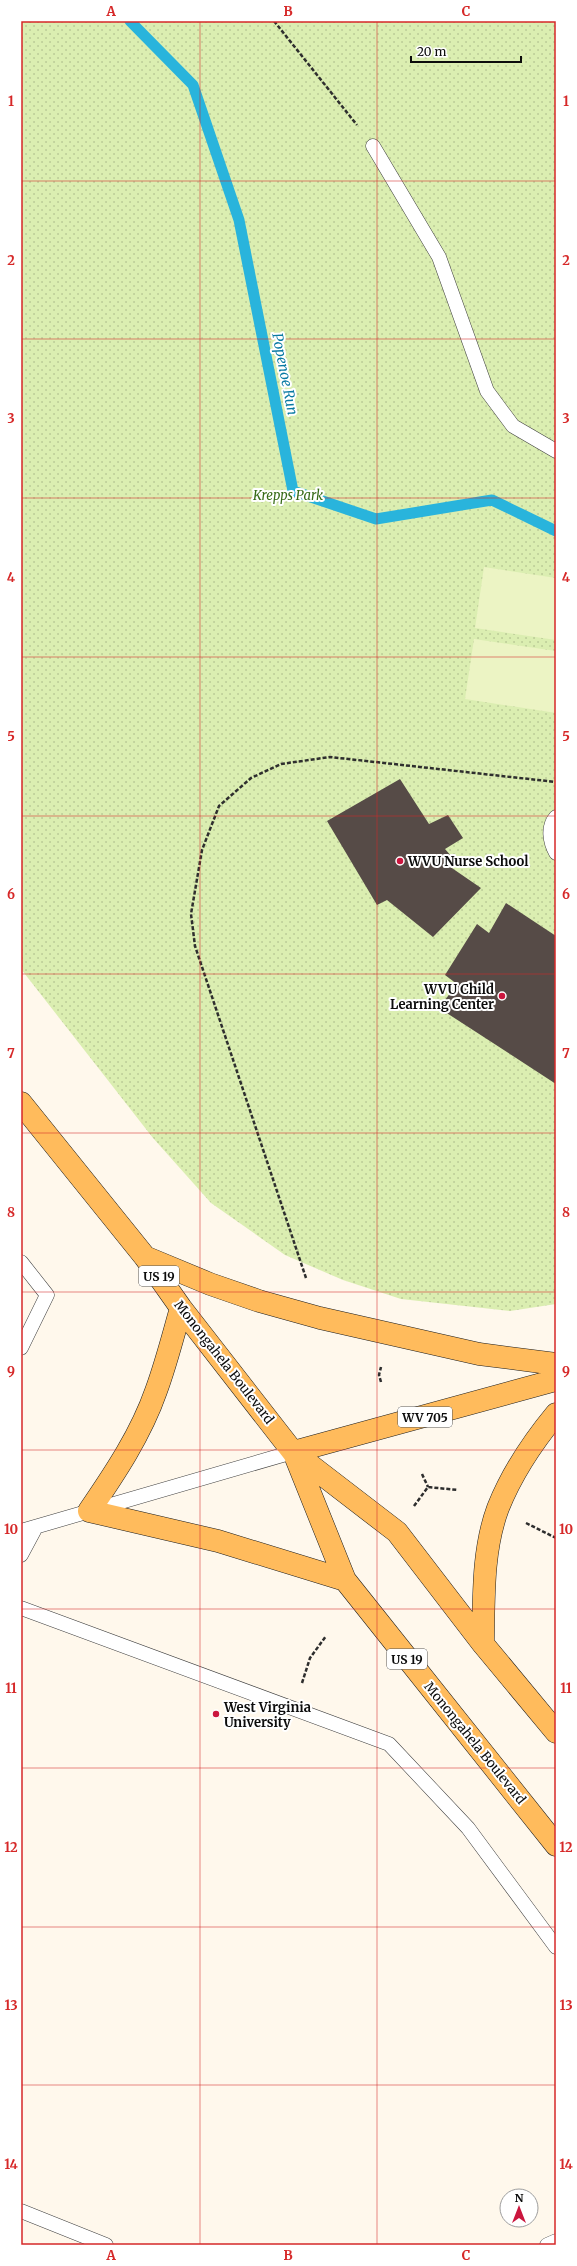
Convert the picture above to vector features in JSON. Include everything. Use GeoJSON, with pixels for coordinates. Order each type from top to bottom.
{"type":"FeatureCollection","features":[{"type":"Feature","properties":{"kind":"main road","name":"Monongahela Boulevard"},"geometry":{"type":"LineString","coordinates":[[21,1103],[145,1257],[181,1308],[294,1452],[397,1532],[483,1644],[556,1732]]}},
{"type":"Feature","properties":{"kind":"main road"},"geometry":{"type":"LineString","coordinates":[[145,1257],[210,1284],[259,1302],[320,1318],[479,1354],[556,1364]]}},
{"type":"Feature","properties":{"kind":"main road"},"geometry":{"type":"LineString","coordinates":[[181,1308],[156,1392],[142,1423],[119,1468],[89,1511],[218,1541],[345,1580]]}},
{"type":"Feature","properties":{"kind":"main road","name":"WV 705"},"geometry":{"type":"LineString","coordinates":[[294,1452],[556,1380]]}},
{"type":"Feature","properties":{"kind":"main road"},"geometry":{"type":"LineString","coordinates":[[483,1644],[484,1584],[498,1509],[509,1482],[533,1442],[556,1414]]}},
{"type":"Feature","properties":{"kind":"main road","name":"Monongahela Boulevard"},"geometry":{"type":"LineString","coordinates":[[294,1452],[345,1580],[556,1845]]}},
{"type":"Feature","properties":{"kind":"lane"},"geometry":{"type":"LineString","coordinates":[[373,146],[439,257],[487,391],[512,426],[556,451]]}},
{"type":"Feature","properties":{"kind":"lane"},"geometry":{"type":"LineString","coordinates":[[556,817],[551,822],[551,843],[556,853]]}},
{"type":"Feature","properties":{"kind":"lane"},"geometry":{"type":"LineString","coordinates":[[21,1262],[46,1295],[21,1348]]}},
{"type":"Feature","properties":{"kind":"lane"},"geometry":{"type":"LineString","coordinates":[[21,1531],[294,1452]]}},
{"type":"Feature","properties":{"kind":"lane"},"geometry":{"type":"LineString","coordinates":[[21,1555],[36,1527]]}},
{"type":"Feature","properties":{"kind":"lane"},"geometry":{"type":"LineString","coordinates":[[21,1608],[389,1744],[468,1828],[556,1948]]}},
{"type":"Feature","properties":{"kind":"lane"},"geometry":{"type":"LineString","coordinates":[[21,2211],[106,2245]]}},
{"type":"Feature","properties":{"kind":"lane"},"geometry":{"type":"LineString","coordinates":[[547,2245],[556,2241]]}},
{"type":"Feature","properties":{"kind":"path"},"geometry":{"type":"LineString","coordinates":[[274,21],[373,146]]}},
{"type":"Feature","properties":{"kind":"path"},"geometry":{"type":"LineString","coordinates":[[306,1278],[195,946],[191,914],[202,850],[219,806],[251,778],[281,764],[330,757],[556,782]]}},
{"type":"Feature","properties":{"kind":"path"},"geometry":{"type":"LineString","coordinates":[[381,1367],[379,1375],[381,1382]]}},
{"type":"Feature","properties":{"kind":"path"},"geometry":{"type":"LineString","coordinates":[[422,1474],[428,1487]]}},
{"type":"Feature","properties":{"kind":"path"},"geometry":{"type":"LineString","coordinates":[[428,1487],[458,1490]]}},
{"type":"Feature","properties":{"kind":"path"},"geometry":{"type":"LineString","coordinates":[[414,1506],[428,1487]]}},
{"type":"Feature","properties":{"kind":"path"},"geometry":{"type":"LineString","coordinates":[[519,1520],[556,1538]]}},
{"type":"Feature","properties":{"kind":"path"},"geometry":{"type":"LineString","coordinates":[[294,1709],[310,1658],[326,1636]]}},
{"type":"Feature","properties":{"kind":"green space","name":"Krepps Park"},"geometry":{"type":"Polygon","coordinates":[[[21,21],[556,21],[556,1304],[510,1311],[401,1299],[343,1280],[285,1255],[211,1203],[153,1138],[21,969],[21,21]]]}},
{"type":"Feature","properties":{"kind":"green space"},"geometry":{"type":"Polygon","coordinates":[[[484,567],[556,578],[556,640],[475,628],[484,567]]]}},
{"type":"Feature","properties":{"kind":"green space"},"geometry":{"type":"Polygon","coordinates":[[[474,639],[556,651],[556,713],[465,699],[474,639]]]}},
{"type":"Feature","properties":{"kind":"building","name":"WVU Nurse School"},"geometry":{"type":"Polygon","coordinates":[[[400,779],[429,824],[448,815],[463,838],[445,849],[452,857],[446,864],[481,888],[433,937],[387,900],[377,905],[327,821],[400,779]]]}},
{"type":"Feature","properties":{"kind":"building","name":"WVU Child Learning Center"},"geometry":{"type":"Polygon","coordinates":[[[506,903],[556,936],[556,1084],[439,1008],[457,984],[445,975],[477,924],[489,933],[506,903]]]}},
{"type":"Feature","properties":{"kind":"waterway","name":"Popenoe Run"},"geometry":{"type":"LineString","coordinates":[[130,21],[193,85],[239,220],[293,491],[376,519],[492,500],[556,531]]}},
{"type":"Feature","properties":{"kind":"place","name":"WVU Nurse School"},"geometry":{"type":"Point","coordinates":[400,861]}},
{"type":"Feature","properties":{"kind":"place","name":"WVU Child Learning Center"},"geometry":{"type":"Point","coordinates":[502,996]}},
{"type":"Feature","properties":{"kind":"place","name":"West Virginia University"},"geometry":{"type":"Point","coordinates":[216,1714]}}]}
